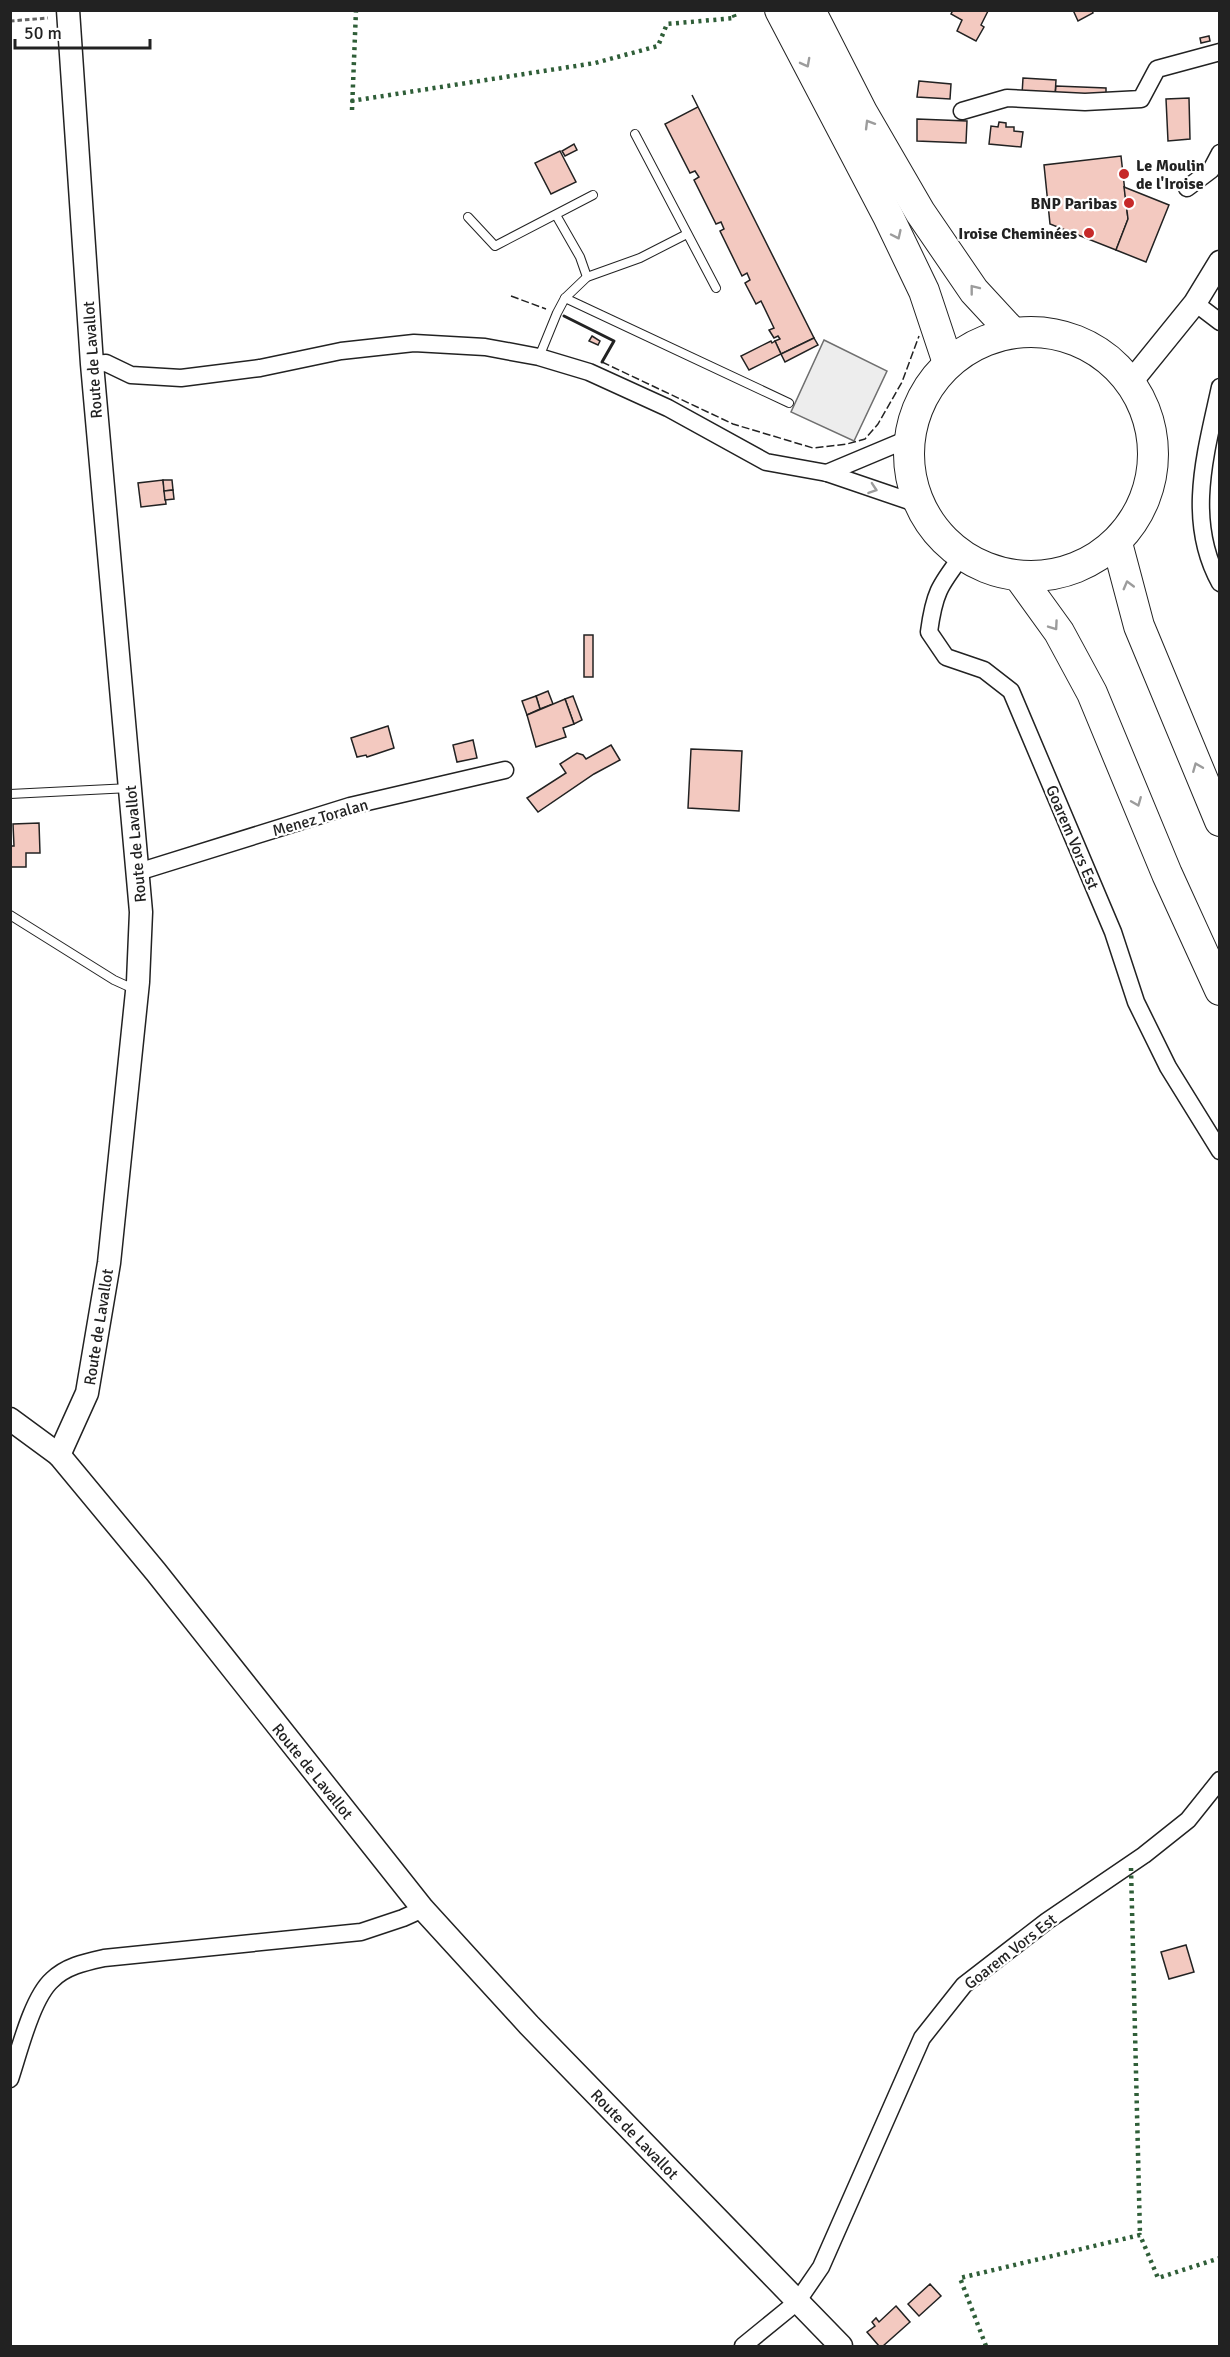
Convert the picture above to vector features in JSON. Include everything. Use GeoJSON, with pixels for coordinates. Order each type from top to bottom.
{"type":"FeatureCollection","features":[{"type":"Feature","properties":{"kind":"highway"},"geometry":{"type":"LineString","coordinates":[[780,10],[924,291],[948,363]]}},
{"type":"Feature","properties":{"kind":"highway"},"geometry":{"type":"LineString","coordinates":[[810,10],[862,112],[921,212],[974,291],[1012,332]]}},
{"type":"Feature","properties":{"kind":"highway"},"geometry":{"type":"LineString","coordinates":[[1012,332],[1046,332],[1078,341],[1107,358],[1131,382],[1147,413],[1154,447],[1151,482],[1147,493],[1138,515],[1117,543],[1091,561],[1061,573],[1020,578],[994,571],[963,556],[937,533],[918,504],[909,472],[908,439],[920,402],[929,384],[948,363],[978,343],[1012,332]]}},
{"type":"Feature","properties":{"kind":"highway"},"geometry":{"type":"LineString","coordinates":[[1117,543],[1139,626],[1220,821]]}},
{"type":"Feature","properties":{"kind":"highway"},"geometry":{"type":"LineString","coordinates":[[1020,578],[1059,632],[1092,693],[1167,874],[1220,990]]}},
{"type":"Feature","properties":{"kind":"street","name":"Route de Lavallot"},"geometry":{"type":"LineString","coordinates":[[68,18],[92,364],[141,912],[137,990],[109,1263],[87,1394],[59,1455],[156,1572],[423,1909],[529,2025],[841,2346]]}},
{"type":"Feature","properties":{"kind":"street"},"geometry":{"type":"LineString","coordinates":[[962,111],[1007,98],[1085,102],[1141,99],[1157,69],[1220,52]]}},
{"type":"Feature","properties":{"kind":"street"},"geometry":{"type":"LineString","coordinates":[[1187,188],[1211,170],[1220,153]]}},
{"type":"Feature","properties":{"kind":"street"},"geometry":{"type":"LineString","coordinates":[[1131,382],[1195,303],[1220,262]]}},
{"type":"Feature","properties":{"kind":"street"},"geometry":{"type":"LineString","coordinates":[[1195,303],[1220,322]]}},
{"type":"Feature","properties":{"kind":"street"},"geometry":{"type":"LineString","coordinates":[[92,364],[106,363],[131,375],[181,378],[260,368],[341,351],[414,343],[486,347],[539,357],[589,372],[668,408],[766,462],[827,473],[918,504]]}},
{"type":"Feature","properties":{"kind":"street"},"geometry":{"type":"LineString","coordinates":[[1220,387],[1202,470],[1200,519],[1204,544],[1220,583]]}},
{"type":"Feature","properties":{"kind":"street"},"geometry":{"type":"LineString","coordinates":[[827,473],[908,439]]}},
{"type":"Feature","properties":{"kind":"street","name":"Goarem Vors Est"},"geometry":{"type":"LineString","coordinates":[[963,556],[944,579],[933,601],[929,632],[946,657],[984,670],[1011,691],[1113,932],[1136,1002],[1168,1067],[1220,1151]]}},
{"type":"Feature","properties":{"kind":"street","name":"Menez Toralan"},"geometry":{"type":"LineString","coordinates":[[138,872],[350,806],[505,770]]}},
{"type":"Feature","properties":{"kind":"street"},"geometry":{"type":"LineString","coordinates":[[10,1419],[59,1455]]}},
{"type":"Feature","properties":{"kind":"street","name":"Goarem Vors Est"},"geometry":{"type":"LineString","coordinates":[[743,2346],[797,2302],[821,2267],[922,2038],[964,1985],[1047,1921],[1188,1820],[1220,1780]]}},
{"type":"Feature","properties":{"kind":"street"},"geometry":{"type":"LineString","coordinates":[[10,2079],[39,1995],[53,1979],[74,1965],[104,1958],[361,1932],[423,1909]]}},
{"type":"Feature","properties":{"kind":"lane"},"geometry":{"type":"LineString","coordinates":[[635,134],[716,288]]}},
{"type":"Feature","properties":{"kind":"lane"},"geometry":{"type":"LineString","coordinates":[[468,217],[495,246],[593,195]]}},
{"type":"Feature","properties":{"kind":"lane"},"geometry":{"type":"LineString","coordinates":[[556,215],[580,256],[586,277]]}},
{"type":"Feature","properties":{"kind":"lane"},"geometry":{"type":"LineString","coordinates":[[539,357],[565,298],[586,277],[640,258],[687,234]]}},
{"type":"Feature","properties":{"kind":"lane"},"geometry":{"type":"LineString","coordinates":[[565,298],[789,403]]}},
{"type":"Feature","properties":{"kind":"lane"},"geometry":{"type":"LineString","coordinates":[[10,794],[130,788]]}},
{"type":"Feature","properties":{"kind":"lane"},"geometry":{"type":"LineString","coordinates":[[10,915],[114,980],[137,990]]}},
{"type":"Feature","properties":{"kind":"path"},"geometry":{"type":"LineString","coordinates":[[10,21],[46,17],[60,26],[68,18]]}},
{"type":"Feature","properties":{"kind":"shaded area"},"geometry":{"type":"Polygon","coordinates":[[[824,340],[887,371],[854,441],[791,412],[824,340]]]}},
{"type":"Feature","properties":{"kind":"building"},"geometry":{"type":"Polygon","coordinates":[[[953,10],[988,11],[981,25],[984,27],[976,41],[957,31],[962,20],[951,14],[953,10]]]}},
{"type":"Feature","properties":{"kind":"building"},"geometry":{"type":"Polygon","coordinates":[[[1073,10],[1092,10],[1093,13],[1078,21],[1073,10]]]}},
{"type":"Feature","properties":{"kind":"building"},"geometry":{"type":"Polygon","coordinates":[[[1209,36],[1210,41],[1201,43],[1200,38],[1209,36]]]}},
{"type":"Feature","properties":{"kind":"building"},"geometry":{"type":"Polygon","coordinates":[[[1023,78],[1056,80],[1055,96],[1022,95],[1023,78]]]}},
{"type":"Feature","properties":{"kind":"building"},"geometry":{"type":"Polygon","coordinates":[[[919,81],[951,84],[950,99],[917,97],[919,81]]]}},
{"type":"Feature","properties":{"kind":"building"},"geometry":{"type":"Polygon","coordinates":[[[1056,86],[1106,88],[1106,101],[1055,96],[1056,86]]]}},
{"type":"Feature","properties":{"kind":"building"},"geometry":{"type":"Polygon","coordinates":[[[692,95],[814,338],[781,354],[775,341],[780,339],[778,336],[774,338],[769,330],[774,328],[761,301],[756,304],[745,283],[750,280],[747,273],[742,276],[720,231],[724,229],[721,222],[716,224],[694,180],[699,177],[695,171],[690,173],[665,124],[698,107],[692,95]]]}},
{"type":"Feature","properties":{"kind":"building"},"geometry":{"type":"Polygon","coordinates":[[[1189,98],[1190,139],[1168,141],[1166,99],[1189,98]]]}},
{"type":"Feature","properties":{"kind":"building"},"geometry":{"type":"Polygon","coordinates":[[[917,119],[967,121],[966,143],[917,141],[917,119]]]}},
{"type":"Feature","properties":{"kind":"building"},"geometry":{"type":"Polygon","coordinates":[[[999,122],[1006,123],[1006,127],[1014,127],[1014,131],[1023,132],[1021,147],[989,144],[991,126],[998,127],[999,122]]]}},
{"type":"Feature","properties":{"kind":"building"},"geometry":{"type":"Polygon","coordinates":[[[574,144],[577,150],[565,156],[562,151],[574,144]]]}},
{"type":"Feature","properties":{"kind":"building"},"geometry":{"type":"Polygon","coordinates":[[[560,151],[576,182],[551,194],[535,163],[560,151]]]}},
{"type":"Feature","properties":{"kind":"building"},"geometry":{"type":"Polygon","coordinates":[[[1121,156],[1128,219],[1116,250],[1050,224],[1044,165],[1121,156]]]}},
{"type":"Feature","properties":{"kind":"building"},"geometry":{"type":"Polygon","coordinates":[[[1124,187],[1169,205],[1146,262],[1116,250],[1128,219],[1124,187]]]}},
{"type":"Feature","properties":{"kind":"building"},"geometry":{"type":"Polygon","coordinates":[[[592,336],[600,341],[598,345],[589,341],[592,336]]]}},
{"type":"Feature","properties":{"kind":"building"},"geometry":{"type":"Polygon","coordinates":[[[814,338],[818,345],[785,362],[781,354],[814,338]]]}},
{"type":"Feature","properties":{"kind":"building"},"geometry":{"type":"Polygon","coordinates":[[[771,341],[772,343],[775,341],[781,354],[749,370],[741,356],[771,341]]]}},
{"type":"Feature","properties":{"kind":"building"},"geometry":{"type":"Polygon","coordinates":[[[163,480],[166,504],[141,507],[138,483],[163,480]]]}},
{"type":"Feature","properties":{"kind":"building"},"geometry":{"type":"Polygon","coordinates":[[[163,480],[172,480],[173,490],[164,491],[163,480]]]}},
{"type":"Feature","properties":{"kind":"building"},"geometry":{"type":"Polygon","coordinates":[[[173,490],[174,499],[165,500],[164,491],[173,490]]]}},
{"type":"Feature","properties":{"kind":"building"},"geometry":{"type":"Polygon","coordinates":[[[584,635],[593,635],[593,677],[584,677],[584,635]]]}},
{"type":"Feature","properties":{"kind":"building"},"geometry":{"type":"Polygon","coordinates":[[[548,691],[553,704],[540,709],[536,696],[548,691]]]}},
{"type":"Feature","properties":{"kind":"building"},"geometry":{"type":"Polygon","coordinates":[[[536,696],[540,709],[527,715],[522,701],[536,696]]]}},
{"type":"Feature","properties":{"kind":"building"},"geometry":{"type":"Polygon","coordinates":[[[573,696],[582,720],[574,724],[565,699],[573,696]]]}},
{"type":"Feature","properties":{"kind":"building"},"geometry":{"type":"Polygon","coordinates":[[[565,699],[574,724],[563,728],[566,737],[536,747],[527,715],[565,699]]]}},
{"type":"Feature","properties":{"kind":"building"},"geometry":{"type":"Polygon","coordinates":[[[388,726],[394,748],[367,757],[366,755],[357,757],[351,738],[388,726]]]}},
{"type":"Feature","properties":{"kind":"building"},"geometry":{"type":"Polygon","coordinates":[[[473,740],[477,758],[457,762],[453,745],[473,740]]]}},
{"type":"Feature","properties":{"kind":"building"},"geometry":{"type":"Polygon","coordinates":[[[611,745],[620,760],[594,774],[538,812],[527,798],[566,773],[560,764],[577,753],[586,759],[611,745]]]}},
{"type":"Feature","properties":{"kind":"building"},"geometry":{"type":"Polygon","coordinates":[[[691,749],[742,751],[739,811],[688,808],[691,749]]]}},
{"type":"Feature","properties":{"kind":"building"},"geometry":{"type":"Polygon","coordinates":[[[39,823],[40,853],[26,853],[26,867],[11,867],[10,846],[14,846],[13,824],[39,823]]]}},
{"type":"Feature","properties":{"kind":"building"},"geometry":{"type":"Polygon","coordinates":[[[1186,1945],[1194,1972],[1169,1979],[1161,1952],[1186,1945]]]}},
{"type":"Feature","properties":{"kind":"building"},"geometry":{"type":"Polygon","coordinates":[[[930,2284],[941,2296],[919,2316],[908,2304],[930,2284]]]}},
{"type":"Feature","properties":{"kind":"building"},"geometry":{"type":"Polygon","coordinates":[[[896,2306],[910,2322],[883,2346],[879,2346],[867,2332],[875,2326],[872,2322],[876,2318],[879,2322],[896,2306]]]}},
{"type":"Feature","properties":{"kind":"hedge"},"geometry":{"type":"LineString","coordinates":[[352,110],[356,10]]}},
{"type":"Feature","properties":{"kind":"hedge"},"geometry":{"type":"LineString","coordinates":[[351,101],[595,63],[658,46],[667,24],[735,18],[732,10]]}},
{"type":"Feature","properties":{"kind":"hedge"},"geometry":{"type":"LineString","coordinates":[[1131,1868],[1140,2235]]}},
{"type":"Feature","properties":{"kind":"hedge"},"geometry":{"type":"LineString","coordinates":[[986,2346],[960,2278],[1140,2235],[1158,2278],[1220,2258]]}},
{"type":"Feature","properties":{"kind":"fence"},"geometry":{"type":"LineString","coordinates":[[511,296],[546,309]]}},
{"type":"Feature","properties":{"kind":"fence"},"geometry":{"type":"LineString","coordinates":[[602,362],[733,424],[813,448],[847,444],[865,439],[878,424],[902,382],[919,336]]}},
{"type":"Feature","properties":{"kind":"wall"},"geometry":{"type":"LineString","coordinates":[[564,316],[614,341],[602,362]]}},
{"type":"Feature","properties":{"kind":"place","name":"Le Moulin de l'Iroise"},"geometry":{"type":"Point","coordinates":[1124,174]}},
{"type":"Feature","properties":{"kind":"place","name":"BNP Paribas"},"geometry":{"type":"Point","coordinates":[1129,203]}},
{"type":"Feature","properties":{"kind":"place","name":"Iroise Cheminées"},"geometry":{"type":"Point","coordinates":[1089,233]}}]}
